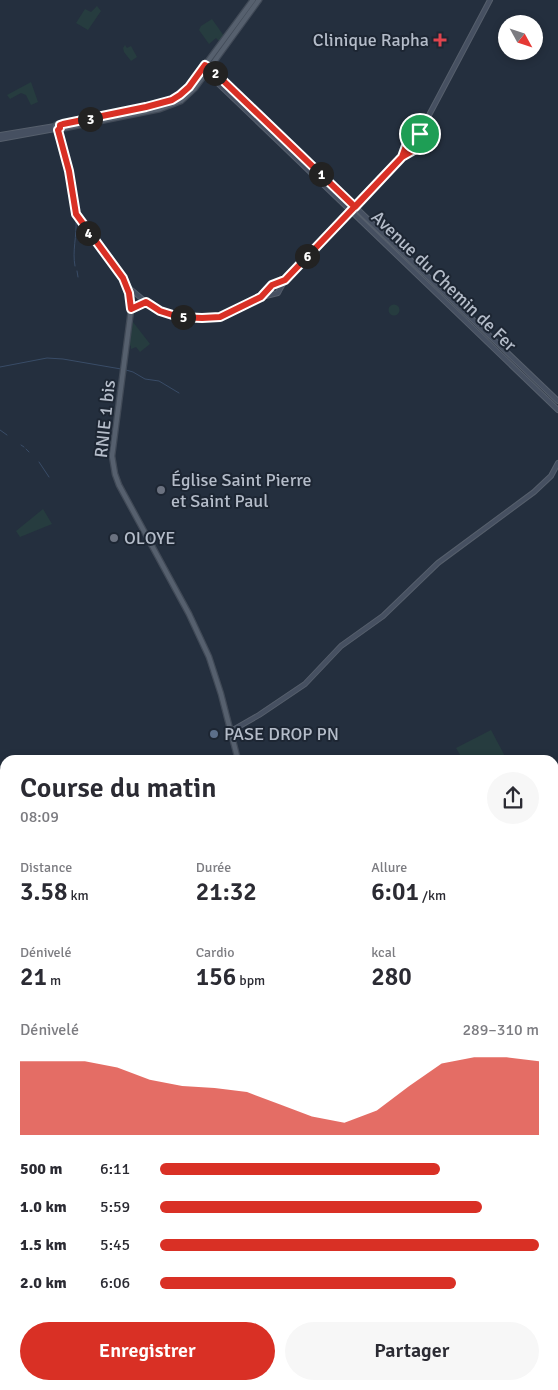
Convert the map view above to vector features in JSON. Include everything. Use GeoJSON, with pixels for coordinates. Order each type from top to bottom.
{"type":"FeatureCollection","features":[{"type":"Feature","properties":{"kind":"main road"},"geometry":{"type":"LineString","coordinates":[[206,69],[253,0]]}},
{"type":"Feature","properties":{"kind":"main road"},"geometry":{"type":"LineString","coordinates":[[0,139],[58,129],[166,102],[185,91],[206,69],[259,0]]}},
{"type":"Feature","properties":{"kind":"main road"},"geometry":{"type":"LineString","coordinates":[[128,287],[146,302],[168,314],[179,317],[220,317],[261,297],[277,294],[285,280],[350,211],[402,157],[416,149],[420,134],[490,0]]}},
{"type":"Feature","properties":{"kind":"main road","name":"Avenue du Chemin de Fer"},"geometry":{"type":"LineString","coordinates":[[206,69],[355,207],[558,401]]}},
{"type":"Feature","properties":{"kind":"main road","name":"Avenue du Chemin de Fer"},"geometry":{"type":"LineString","coordinates":[[206,69],[350,211],[558,410]]}},
{"type":"Feature","properties":{"kind":"main road"},"geometry":{"type":"LineString","coordinates":[[0,135],[58,129]]}},
{"type":"Feature","properties":{"kind":"main road","name":"RNIE 1 bis"},"geometry":{"type":"LineString","coordinates":[[58,129],[69,171],[76,214],[128,287],[131,309],[112,456],[118,485],[197,629],[215,674],[237,755]]}},
{"type":"Feature","properties":{"kind":"main road"},"geometry":{"type":"LineString","coordinates":[[402,157],[407,148],[407,143],[420,134]]}},
{"type":"Feature","properties":{"kind":"main road"},"geometry":{"type":"LineString","coordinates":[[411,140],[417,144]]}},
{"type":"Feature","properties":{"kind":"main road"},"geometry":{"type":"LineString","coordinates":[[407,148],[411,151]]}},
{"type":"Feature","properties":{"kind":"main road"},"geometry":{"type":"LineString","coordinates":[[261,297],[271,286],[285,280]]}},
{"type":"Feature","properties":{"kind":"main road"},"geometry":{"type":"LineString","coordinates":[[275,285],[280,289]]}},
{"type":"Feature","properties":{"kind":"main road"},"geometry":{"type":"LineString","coordinates":[[270,289],[273,294]]}},
{"type":"Feature","properties":{"kind":"main road"},"geometry":{"type":"LineString","coordinates":[[131,309],[146,302]]}},
{"type":"Feature","properties":{"kind":"main road"},"geometry":{"type":"LineString","coordinates":[[231,730],[259,715],[304,684],[339,648],[383,616],[438,563],[532,493],[550,476],[558,463]]}},
{"type":"Feature","properties":{"kind":"green space"},"geometry":{"type":"Polygon","coordinates":[[[97,6],[101,11],[88,30],[76,23],[85,9],[91,12],[97,6]]]}},
{"type":"Feature","properties":{"kind":"green space"},"geometry":{"type":"Polygon","coordinates":[[[212,19],[224,36],[220,42],[216,38],[209,44],[199,30],[201,26],[212,19]]]}},
{"type":"Feature","properties":{"kind":"green space"},"geometry":{"type":"Polygon","coordinates":[[[125,45],[127,48],[131,46],[137,57],[131,61],[124,52],[123,48],[125,45]]]}},
{"type":"Feature","properties":{"kind":"green space"},"geometry":{"type":"Polygon","coordinates":[[[31,82],[38,102],[31,105],[26,95],[21,93],[10,99],[7,95],[31,82]]]}},
{"type":"Feature","properties":{"kind":"green space"},"geometry":{"type":"Polygon","coordinates":[[[394,304],[400,310],[394,316],[388,310],[394,304]]]}},
{"type":"Feature","properties":{"kind":"green space"},"geometry":{"type":"Polygon","coordinates":[[[133,322],[150,344],[140,352],[136,347],[131,349],[129,345],[133,322]]]}},
{"type":"Feature","properties":{"kind":"green space"},"geometry":{"type":"Polygon","coordinates":[[[43,509],[52,524],[20,537],[16,531],[43,509]]]}},
{"type":"Feature","properties":{"kind":"green space"},"geometry":{"type":"Polygon","coordinates":[[[491,730],[504,755],[460,755],[456,748],[491,730]]]}},
{"type":"Feature","properties":{"kind":"waterway"},"geometry":{"type":"LineString","coordinates":[[75,266],[76,220]]}},
{"type":"Feature","properties":{"kind":"waterway"},"geometry":{"type":"LineString","coordinates":[[77,271],[78,277]]}},
{"type":"Feature","properties":{"kind":"waterway"},"geometry":{"type":"LineString","coordinates":[[0,367],[47,358],[121,369]]}},
{"type":"Feature","properties":{"kind":"waterway"},"geometry":{"type":"LineString","coordinates":[[126,370],[145,379],[159,381],[179,393]]}},
{"type":"Feature","properties":{"kind":"waterway"},"geometry":{"type":"LineString","coordinates":[[0,430],[7,435]]}},
{"type":"Feature","properties":{"kind":"waterway"},"geometry":{"type":"LineString","coordinates":[[26,449],[29,452]]}},
{"type":"Feature","properties":{"kind":"waterway"},"geometry":{"type":"LineString","coordinates":[[39,462],[49,477]]}},
{"type":"Feature","properties":{"kind":"place","name":"Clinique Rapha"},"geometry":{"type":"Point","coordinates":[440,40]}},
{"type":"Feature","properties":{"kind":"place","name":"Église Saint Pierre et Saint Paul"},"geometry":{"type":"Point","coordinates":[161,490]}},
{"type":"Feature","properties":{"kind":"place","name":"OLOYE"},"geometry":{"type":"Point","coordinates":[114,538]}},
{"type":"Feature","properties":{"kind":"place","name":"PASE DROP PN"},"geometry":{"type":"Point","coordinates":[214,734]}},
{"type":"Feature","properties":{"kind":"route"},"geometry":{"type":"LineString","coordinates":[[420,134],[407,143],[407,148],[402,157],[355,207],[205,65],[189,87],[172,100],[63,124],[60,125],[58,130],[66,156],[78,219],[123,278],[128,287],[131,309],[146,302],[168,314],[191,318],[220,317],[231,313],[261,297],[272,285],[285,280],[355,207],[371,189],[402,157],[416,149],[420,134]]}}]}
